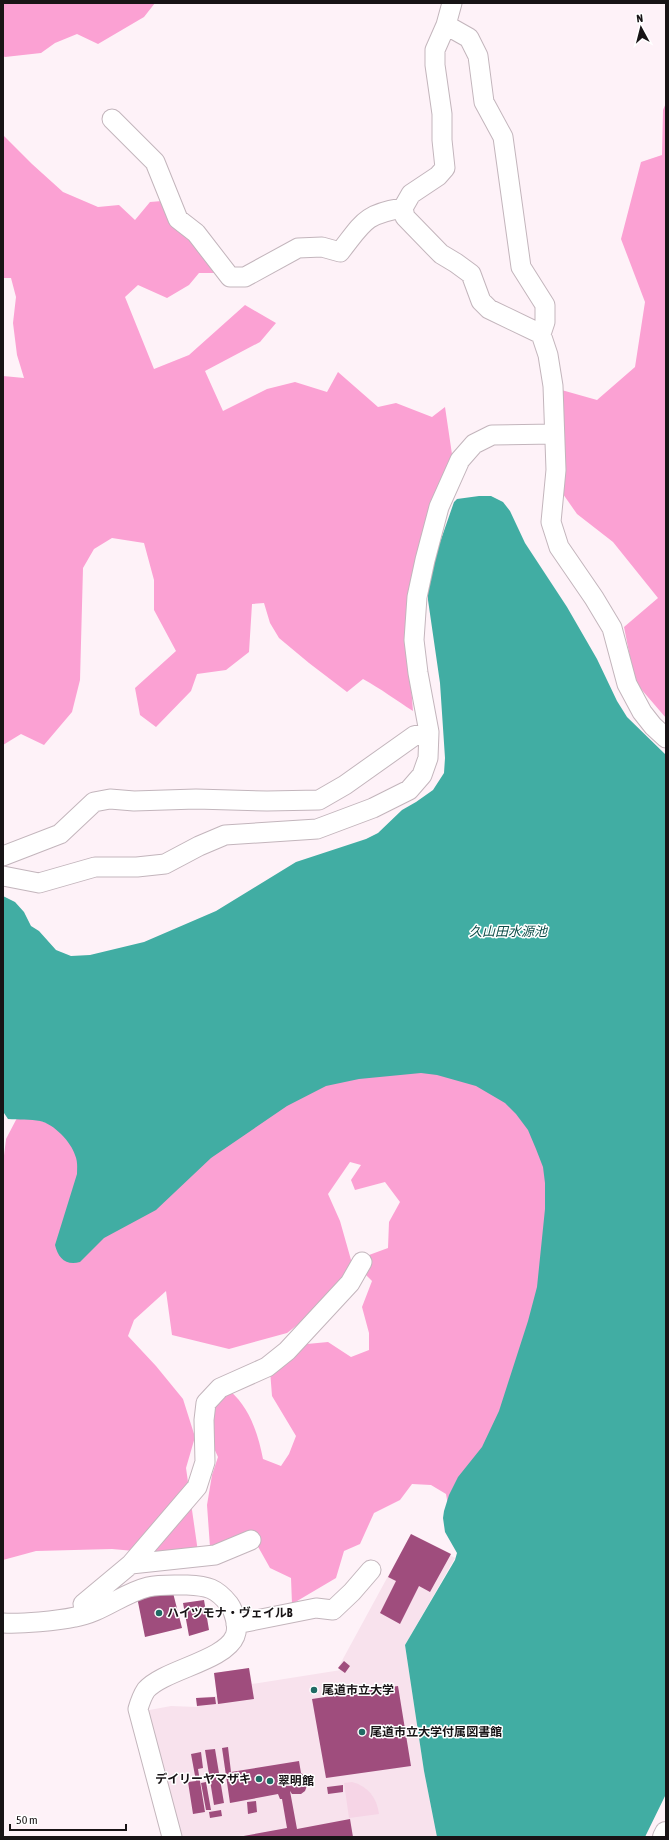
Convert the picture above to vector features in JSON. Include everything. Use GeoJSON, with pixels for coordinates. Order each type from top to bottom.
{"type":"FeatureCollection","features":[{"type":"Feature","properties":{"kind":"street"},"geometry":{"type":"LineString","coordinates":[[452,3],[446,25],[435,50],[435,65],[442,114],[442,140],[445,168],[438,176],[411,194],[403,208],[405,217],[441,254],[471,274],[481,301],[489,309],[540,334],[548,355],[553,386],[556,470],[551,522],[559,547],[594,598],[612,628],[627,684],[642,712],[653,726],[666,738]]}},
{"type":"Feature","properties":{"kind":"street"},"geometry":{"type":"LineString","coordinates":[[446,25],[469,38],[478,56],[484,102],[503,137],[521,267],[545,305],[545,322],[540,334]]}},
{"type":"Feature","properties":{"kind":"street"},"geometry":{"type":"LineString","coordinates":[[112,119],[155,162],[178,219],[196,233],[230,278],[245,277],[298,248],[322,247],[340,252],[365,220],[382,211],[403,208]]}},
{"type":"Feature","properties":{"kind":"street"},"geometry":{"type":"LineString","coordinates":[[3,876],[39,883],[95,867],[137,867],[165,864],[199,846],[225,835],[318,829],[373,808],[409,790],[422,775],[428,758],[429,732],[418,673],[414,640],[417,597],[439,507],[460,460],[474,444],[492,435],[554,434]]}},
{"type":"Feature","properties":{"kind":"street"},"geometry":{"type":"LineString","coordinates":[[3,856],[60,834],[94,802],[110,799],[134,801],[196,799],[266,801],[319,800],[351,781],[414,736],[429,732]]}},
{"type":"Feature","properties":{"kind":"street"},"geometry":{"type":"LineString","coordinates":[[89,1614],[83,1604],[131,1564],[197,1487],[205,1462],[204,1420],[206,1403],[220,1388],[267,1367],[287,1351],[350,1282],[362,1262]]}},
{"type":"Feature","properties":{"kind":"street"},"geometry":{"type":"LineString","coordinates":[[131,1564],[215,1555],[251,1540]]}},
{"type":"Feature","properties":{"kind":"street"},"geometry":{"type":"LineString","coordinates":[[236,1624],[316,1608],[333,1610],[352,1592],[371,1570]]}},
{"type":"Feature","properties":{"kind":"street"},"geometry":{"type":"LineString","coordinates":[[3,1623],[75,1617],[89,1614],[147,1588],[163,1585],[201,1586],[219,1593],[232,1609],[236,1624],[236,1634],[229,1645],[161,1680],[147,1689],[140,1700],[138,1710],[172,1837]]}},
{"type":"Feature","properties":{"kind":"shaded area"},"geometry":{"type":"Polygon","coordinates":[[[3,3],[155,3],[144,17],[98,44],[77,34],[55,43],[41,53],[5,57],[3,56],[3,3]]]}},
{"type":"Feature","properties":{"kind":"shaded area"},"geometry":{"type":"Polygon","coordinates":[[[666,103],[666,718],[635,682],[624,627],[658,598],[613,542],[577,514],[563,494],[560,463],[558,389],[597,400],[635,367],[645,302],[621,239],[641,162],[662,155],[663,110],[666,103]]]}},
{"type":"Feature","properties":{"kind":"shaded area"},"geometry":{"type":"Polygon","coordinates":[[[3,135],[63,192],[98,207],[119,205],[135,220],[150,202],[162,201],[218,273],[199,273],[189,285],[167,298],[138,285],[125,297],[154,369],[189,355],[245,305],[276,323],[260,342],[205,371],[223,411],[267,389],[295,382],[327,392],[338,372],[378,407],[396,403],[432,417],[445,407],[453,461],[408,646],[413,711],[363,679],[347,692],[279,638],[270,623],[264,603],[252,604],[249,652],[226,670],[197,674],[191,691],[156,727],[140,715],[135,688],[176,651],[154,610],[154,580],[144,543],[112,538],[94,549],[83,568],[80,680],[72,712],[44,745],[21,734],[3,745],[3,376],[24,378],[17,355],[13,323],[16,297],[11,278],[3,278],[3,135]]]}},
{"type":"Feature","properties":{"kind":"shaded area"},"geometry":{"type":"Polygon","coordinates":[[[362,1062],[450,1072],[541,1115],[555,1304],[451,1522],[446,1494],[431,1485],[412,1484],[400,1500],[374,1513],[360,1544],[344,1551],[336,1578],[292,1604],[291,1578],[270,1568],[252,1536],[210,1547],[207,1505],[212,1475],[218,1457],[202,1422],[212,1396],[230,1391],[237,1398],[248,1413],[256,1431],[263,1459],[281,1466],[289,1454],[296,1436],[272,1396],[270,1370],[307,1344],[328,1342],[351,1357],[369,1350],[369,1333],[362,1307],[372,1281],[364,1273],[369,1255],[388,1248],[389,1222],[400,1202],[385,1182],[355,1190],[351,1180],[361,1165],[350,1162],[328,1194],[340,1221],[353,1267],[318,1309],[287,1333],[229,1349],[172,1335],[166,1291],[134,1320],[128,1336],[156,1366],[183,1399],[195,1437],[186,1468],[198,1552],[167,1554],[112,1549],[36,1551],[3,1560],[3,1164],[6,1139],[17,1118],[10,1111],[175,1164],[362,1062]]]}},
{"type":"Feature","properties":{"kind":"shaded area","name":"尾道市立大学"},"geometry":{"type":"Polygon","coordinates":[[[411,1534],[455,1558],[405,1645],[424,1771],[437,1837],[180,1837],[144,1711],[171,1706],[197,1707],[196,1698],[217,1696],[214,1673],[249,1668],[252,1684],[341,1670],[338,1668],[411,1534]]]}},
{"type":"Feature","properties":{"kind":"shaded area"},"geometry":{"type":"Polygon","coordinates":[[[352,1782],[363,1786],[371,1794],[378,1808],[379,1814],[349,1818],[344,1783],[352,1782]]]}},
{"type":"Feature","properties":{"kind":"water","name":"久山田水源池"},"geometry":{"type":"Polygon","coordinates":[[[491,496],[503,502],[510,511],[525,543],[567,607],[597,659],[617,701],[627,717],[666,755],[666,1794],[645,1837],[437,1837],[424,1771],[405,1645],[455,1560],[457,1553],[445,1532],[443,1518],[444,1511],[449,1495],[458,1477],[482,1447],[499,1411],[528,1321],[537,1287],[545,1209],[545,1183],[543,1167],[536,1149],[528,1130],[516,1114],[505,1103],[476,1086],[437,1075],[421,1073],[359,1079],[326,1086],[287,1106],[211,1158],[156,1210],[104,1238],[80,1262],[71,1263],[63,1260],[58,1254],[55,1245],[77,1174],[77,1160],[73,1150],[66,1139],[51,1126],[40,1121],[8,1119],[4,1113],[3,896],[15,902],[24,912],[31,926],[39,931],[56,950],[71,956],[90,955],[144,942],[216,911],[296,862],[366,839],[378,833],[402,810],[433,790],[444,773],[445,758],[440,683],[428,600],[428,577],[454,502],[457,499],[491,496]]]}},
{"type":"Feature","properties":{"kind":"building"},"geometry":{"type":"Polygon","coordinates":[[[411,1534],[451,1554],[430,1592],[419,1586],[400,1624],[380,1613],[396,1581],[388,1577],[411,1534]]]}},
{"type":"Feature","properties":{"kind":"building","name":"ハイツモナ・ヴェイルB"},"geometry":{"type":"Polygon","coordinates":[[[172,1589],[182,1628],[145,1637],[137,1597],[172,1589]]]}},
{"type":"Feature","properties":{"kind":"building"},"geometry":{"type":"Polygon","coordinates":[[[204,1600],[209,1630],[189,1636],[183,1603],[204,1600]]]}},
{"type":"Feature","properties":{"kind":"building"},"geometry":{"type":"Polygon","coordinates":[[[344,1661],[350,1666],[345,1673],[338,1668],[344,1661]]]}},
{"type":"Feature","properties":{"kind":"building"},"geometry":{"type":"Polygon","coordinates":[[[249,1668],[254,1699],[218,1704],[214,1673],[249,1668]]]}},
{"type":"Feature","properties":{"kind":"building","name":"尾道市立大学付属図書館"},"geometry":{"type":"Polygon","coordinates":[[[398,1686],[411,1766],[326,1778],[312,1699],[398,1686]]]}},
{"type":"Feature","properties":{"kind":"building"},"geometry":{"type":"Polygon","coordinates":[[[215,1697],[216,1704],[197,1706],[196,1698],[215,1697]]]}},
{"type":"Feature","properties":{"kind":"building"},"geometry":{"type":"Polygon","coordinates":[[[228,1747],[231,1772],[299,1761],[301,1773],[304,1775],[308,1783],[305,1791],[301,1794],[292,1794],[290,1791],[297,1829],[350,1819],[353,1837],[238,1837],[287,1828],[282,1799],[280,1799],[278,1794],[230,1803],[222,1748],[228,1747]]]}},
{"type":"Feature","properties":{"kind":"building"},"geometry":{"type":"Polygon","coordinates":[[[215,1749],[224,1803],[214,1805],[205,1750],[215,1749]]]}},
{"type":"Feature","properties":{"kind":"building"},"geometry":{"type":"Polygon","coordinates":[[[201,1752],[203,1768],[198,1769],[205,1812],[193,1814],[188,1782],[196,1781],[191,1754],[201,1752]]]}},
{"type":"Feature","properties":{"kind":"building"},"geometry":{"type":"Polygon","coordinates":[[[206,1782],[211,1810],[206,1810],[201,1783],[206,1782]]]}},
{"type":"Feature","properties":{"kind":"building"},"geometry":{"type":"Polygon","coordinates":[[[343,1785],[343,1792],[328,1794],[327,1787],[343,1785]]]}},
{"type":"Feature","properties":{"kind":"building"},"geometry":{"type":"Polygon","coordinates":[[[256,1801],[257,1812],[248,1814],[247,1802],[256,1801]]]}},
{"type":"Feature","properties":{"kind":"building"},"geometry":{"type":"Polygon","coordinates":[[[221,1810],[222,1816],[210,1818],[209,1812],[221,1810]]]}},
{"type":"Feature","properties":{"kind":"place","name":"ハイツモナ・ヴェイルB"},"geometry":{"type":"Point","coordinates":[159,1613]}},
{"type":"Feature","properties":{"kind":"place","name":"尾道市立大学"},"geometry":{"type":"Point","coordinates":[314,1690]}},
{"type":"Feature","properties":{"kind":"place","name":"尾道市立大学付属図書館"},"geometry":{"type":"Point","coordinates":[362,1732]}},
{"type":"Feature","properties":{"kind":"place","name":"デイリーヤマザキ"},"geometry":{"type":"Point","coordinates":[259,1779]}},
{"type":"Feature","properties":{"kind":"place","name":"翠明館"},"geometry":{"type":"Point","coordinates":[270,1781]}}]}
